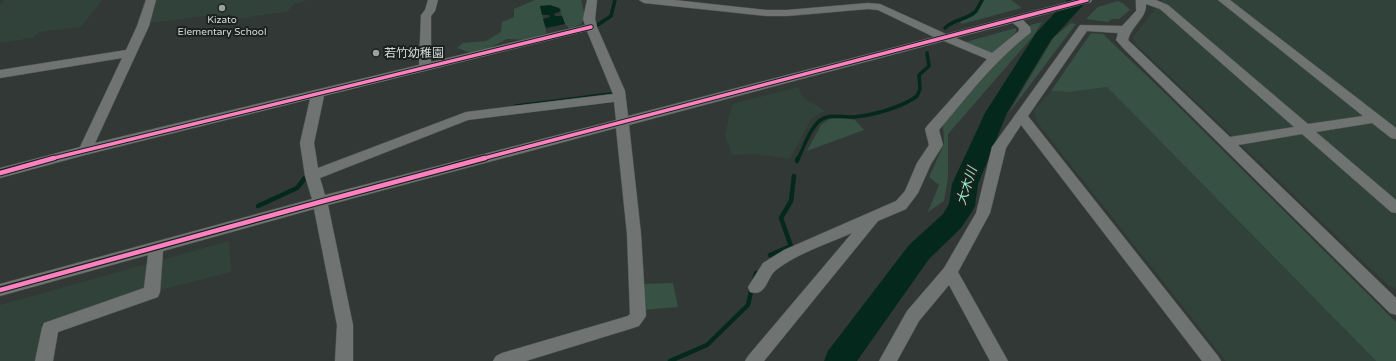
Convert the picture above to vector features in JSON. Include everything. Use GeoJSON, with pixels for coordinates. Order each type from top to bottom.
{"type":"FeatureCollection","features":[{"type":"Feature","properties":{"kind":"street"},"geometry":{"type":"LineString","coordinates":[[86,150],[130,53],[144,26],[151,0]]}},
{"type":"Feature","properties":{"kind":"street"},"geometry":{"type":"LineString","coordinates":[[502,361],[634,321],[638,316],[634,234],[620,97],[619,90],[591,27],[589,19],[594,0]]}},
{"type":"Feature","properties":{"kind":"street"},"geometry":{"type":"LineString","coordinates":[[644,0],[709,3],[766,13],[787,13],[862,6],[880,7],[944,38],[994,58]]}},
{"type":"Feature","properties":{"kind":"street"},"geometry":{"type":"LineString","coordinates":[[1042,0],[1052,10]]}},
{"type":"Feature","properties":{"kind":"street"},"geometry":{"type":"LineString","coordinates":[[0,290],[320,202],[1087,0]]}},
{"type":"Feature","properties":{"kind":"street"},"geometry":{"type":"LineString","coordinates":[[1394,304],[1122,40],[1125,30],[1141,10],[1141,0],[1159,4],[1164,7],[1396,208]]}},
{"type":"Feature","properties":{"kind":"street"},"geometry":{"type":"LineString","coordinates":[[1223,0],[1396,135]]}},
{"type":"Feature","properties":{"kind":"street"},"geometry":{"type":"LineString","coordinates":[[425,67],[426,15],[436,1]]}},
{"type":"Feature","properties":{"kind":"street"},"geometry":{"type":"LineString","coordinates":[[756,287],[769,267],[789,254],[901,205],[911,193],[924,163],[936,145],[932,129],[994,58],[1010,42],[1025,32],[1024,27],[1015,19]]}},
{"type":"Feature","properties":{"kind":"street"},"geometry":{"type":"LineString","coordinates":[[0,173],[86,150],[591,27]]}},
{"type":"Feature","properties":{"kind":"street"},"geometry":{"type":"LineString","coordinates":[[888,361],[913,316],[950,272],[983,213],[999,147],[1084,27],[1125,30]]}},
{"type":"Feature","properties":{"kind":"street"},"geometry":{"type":"LineString","coordinates":[[0,74],[130,53]]}},
{"type":"Feature","properties":{"kind":"street"},"geometry":{"type":"LineString","coordinates":[[318,93],[307,143],[312,176],[320,202],[345,325],[344,361]]}},
{"type":"Feature","properties":{"kind":"street"},"geometry":{"type":"LineString","coordinates":[[312,176],[466,116],[620,97]]}},
{"type":"Feature","properties":{"kind":"street"},"geometry":{"type":"LineString","coordinates":[[1022,116],[1212,361]]}},
{"type":"Feature","properties":{"kind":"street"},"geometry":{"type":"LineString","coordinates":[[1227,142],[1374,118]]}},
{"type":"Feature","properties":{"kind":"street"},"geometry":{"type":"LineString","coordinates":[[754,361],[873,218]]}},
{"type":"Feature","properties":{"kind":"street"},"geometry":{"type":"LineString","coordinates":[[44,361],[50,328],[152,292],[156,247]]}},
{"type":"Feature","properties":{"kind":"street"},"geometry":{"type":"LineString","coordinates":[[950,272],[999,361]]}},
{"type":"Feature","properties":{"kind":"shaded area"},"geometry":{"type":"Polygon","coordinates":[[[4,0],[102,0],[81,27],[40,32],[32,38],[0,43],[0,6],[4,0]]]}},
{"type":"Feature","properties":{"kind":"shaded area","name":"Kizato Elementary School"},"geometry":{"type":"Polygon","coordinates":[[[155,0],[308,0],[294,4],[287,12],[236,19],[232,16],[215,15],[149,23],[155,0]]]}},
{"type":"Feature","properties":{"kind":"shaded area"},"geometry":{"type":"Polygon","coordinates":[[[535,0],[581,0],[585,16],[581,24],[570,29],[565,24],[559,8],[540,6],[547,35],[528,40],[507,39],[487,49],[471,53],[457,48],[463,43],[486,41],[501,32],[502,22],[514,17],[514,9],[535,0]]]}},
{"type":"Feature","properties":{"kind":"shaded area"},"geometry":{"type":"Polygon","coordinates":[[[984,0],[1011,0],[1022,8],[962,24],[960,22],[977,12],[984,0]]]}},
{"type":"Feature","properties":{"kind":"shaded area"},"geometry":{"type":"Polygon","coordinates":[[[1162,0],[1219,0],[1396,140],[1396,288],[1389,286],[1136,44],[1133,37],[1162,0]]]}},
{"type":"Feature","properties":{"kind":"shaded area"},"geometry":{"type":"Polygon","coordinates":[[[1228,0],[1396,0],[1396,130],[1228,0]]]}},
{"type":"Feature","properties":{"kind":"shaded area"},"geometry":{"type":"Polygon","coordinates":[[[1118,1],[1130,10],[1119,19],[1112,19],[1108,22],[1086,19],[1098,7],[1118,1]]]}},
{"type":"Feature","properties":{"kind":"shaded area"},"geometry":{"type":"Polygon","coordinates":[[[550,5],[559,8],[561,11],[554,14],[555,16],[562,16],[565,24],[546,28],[543,19],[550,17],[549,15],[542,15],[540,6],[550,5]]]}},
{"type":"Feature","properties":{"kind":"shaded area"},"geometry":{"type":"Polygon","coordinates":[[[1042,22],[1034,35],[948,134],[948,178],[944,201],[928,212],[939,185],[929,177],[944,144],[943,123],[1013,45],[1030,32],[1030,25],[1042,22]]]}},
{"type":"Feature","properties":{"kind":"shaded area"},"geometry":{"type":"Polygon","coordinates":[[[1071,23],[1076,24],[1008,114],[1054,37],[1071,23]]]}},
{"type":"Feature","properties":{"kind":"shaded area"},"geometry":{"type":"Polygon","coordinates":[[[1016,28],[1016,32],[993,55],[962,43],[1016,28]]]}},
{"type":"Feature","properties":{"kind":"shaded area"},"geometry":{"type":"Polygon","coordinates":[[[1091,33],[1103,34],[1169,97],[1396,322],[1396,361],[1376,361],[1107,87],[1069,92],[1051,91],[1091,33]]]}},
{"type":"Feature","properties":{"kind":"shaded area"},"geometry":{"type":"Polygon","coordinates":[[[798,87],[804,98],[825,111],[812,118],[790,159],[756,154],[732,155],[725,135],[732,104],[798,87]]]}},
{"type":"Feature","properties":{"kind":"shaded area"},"geometry":{"type":"Polygon","coordinates":[[[1107,87],[1376,361],[1226,361],[1037,122],[1034,110],[1051,91],[1069,92],[1107,87]]]}},
{"type":"Feature","properties":{"kind":"shaded area"},"geometry":{"type":"Polygon","coordinates":[[[845,118],[855,120],[864,130],[807,151],[821,125],[829,119],[845,118]]]}},
{"type":"Feature","properties":{"kind":"shaded area"},"geometry":{"type":"Polygon","coordinates":[[[229,241],[231,272],[156,291],[145,290],[42,328],[37,361],[0,361],[0,305],[229,241]]]}},
{"type":"Feature","properties":{"kind":"shaded area"},"geometry":{"type":"Polygon","coordinates":[[[673,283],[678,307],[642,310],[642,284],[673,283]]]}},
{"type":"Feature","properties":{"kind":"waterway"},"geometry":{"type":"LineString","coordinates":[[596,26],[611,16],[615,0]]}},
{"type":"Feature","properties":{"kind":"waterway"},"geometry":{"type":"LineString","coordinates":[[945,28],[948,25],[973,14],[982,0]]}},
{"type":"Feature","properties":{"kind":"waterway","name":"大木川"},"geometry":{"type":"LineString","coordinates":[[839,361],[919,252],[952,221],[962,206],[965,184],[996,113],[1043,37],[1078,0]]}},
{"type":"Feature","properties":{"kind":"waterway"},"geometry":{"type":"LineString","coordinates":[[798,159],[806,140],[818,122],[822,119],[831,116],[853,117],[877,113],[904,104],[917,96],[920,89],[919,75],[929,66],[927,53]]}},
{"type":"Feature","properties":{"kind":"waterway"},"geometry":{"type":"LineString","coordinates":[[516,106],[611,94]]}},
{"type":"Feature","properties":{"kind":"waterway"},"geometry":{"type":"LineString","coordinates":[[770,255],[791,246],[781,218],[791,201],[794,176]]}},
{"type":"Feature","properties":{"kind":"waterway"},"geometry":{"type":"LineString","coordinates":[[258,206],[297,188],[305,178]]}},
{"type":"Feature","properties":{"kind":"waterway"},"geometry":{"type":"LineString","coordinates":[[754,281],[756,273]]}},
{"type":"Feature","properties":{"kind":"waterway"},"geometry":{"type":"LineString","coordinates":[[670,361],[707,345],[748,305],[752,287]]}},
{"type":"Feature","properties":{"kind":"cycle path"},"geometry":{"type":"LineString","coordinates":[[0,290],[320,202],[1087,0]]}},
{"type":"Feature","properties":{"kind":"cycle path"},"geometry":{"type":"LineString","coordinates":[[0,173],[85,150],[591,27]]}},
{"type":"Feature","properties":{"kind":"place","name":"Kizato Elementary School"},"geometry":{"type":"Point","coordinates":[222,8]}},
{"type":"Feature","properties":{"kind":"place","name":"若竹幼稚園"},"geometry":{"type":"Point","coordinates":[376,53]}}]}
